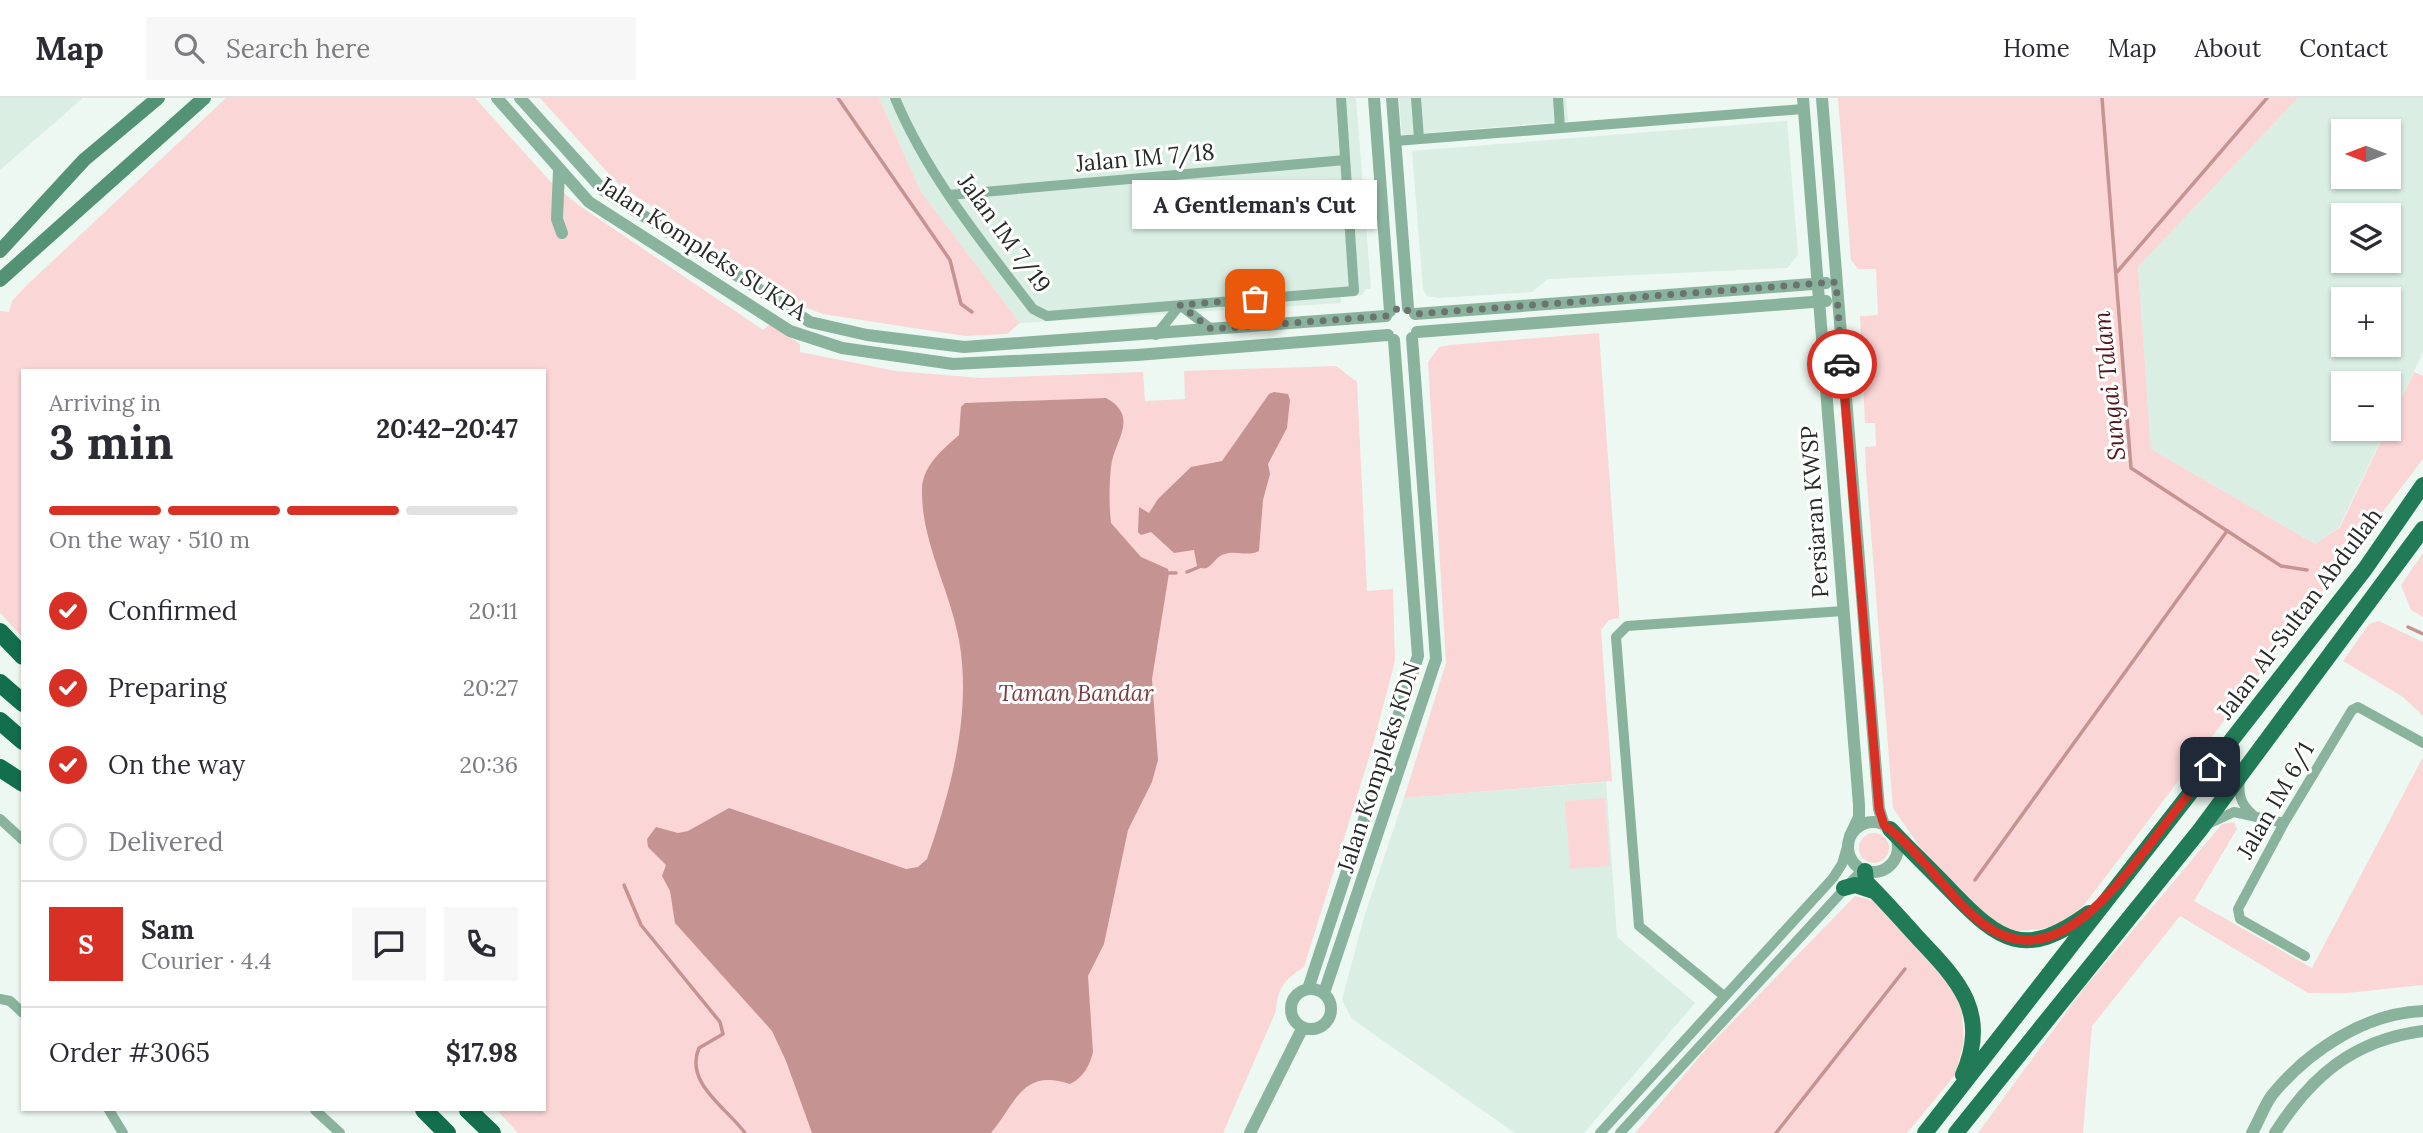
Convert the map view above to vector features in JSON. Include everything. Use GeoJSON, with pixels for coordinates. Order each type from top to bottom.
{"type":"FeatureCollection","features":[{"type":"Feature","properties":{"kind":"highway"},"geometry":{"type":"LineString","coordinates":[[0,632],[21,654]]}},
{"type":"Feature","properties":{"kind":"highway"},"geometry":{"type":"LineString","coordinates":[[0,683],[21,701]]}},
{"type":"Feature","properties":{"kind":"highway"},"geometry":{"type":"LineString","coordinates":[[0,721],[21,739]]}},
{"type":"Feature","properties":{"kind":"highway"},"geometry":{"type":"LineString","coordinates":[[0,768],[21,782]]}},
{"type":"Feature","properties":{"kind":"highway"},"geometry":{"type":"LineString","coordinates":[[425,1111],[447,1133]]}},
{"type":"Feature","properties":{"kind":"highway"},"geometry":{"type":"LineString","coordinates":[[469,1111],[492,1133]]}},
{"type":"Feature","properties":{"kind":"main road"},"geometry":{"type":"LineString","coordinates":[[0,251],[84,160],[158,98]]}},
{"type":"Feature","properties":{"kind":"main road"},"geometry":{"type":"LineString","coordinates":[[0,280],[204,98]]}},
{"type":"Feature","properties":{"kind":"main road","name":"Jalan Al-Sultan Abdullah"},"geometry":{"type":"LineString","coordinates":[[1925,1133],[2365,569],[2423,485]]}},
{"type":"Feature","properties":{"kind":"main road"},"geometry":{"type":"LineString","coordinates":[[1956,1133],[2200,830],[2423,529]]}},
{"type":"Feature","properties":{"kind":"main road"},"geometry":{"type":"LineString","coordinates":[[1887,827],[1985,926],[2008,937],[2047,938],[2066,930],[2106,900]]}},
{"type":"Feature","properties":{"kind":"main road"},"geometry":{"type":"LineString","coordinates":[[1864,871],[1865,881],[1964,990],[1972,1015],[1974,1042],[1954,1096]]}},
{"type":"Feature","properties":{"kind":"main road"},"geometry":{"type":"LineString","coordinates":[[1844,888],[1855,885],[1875,892]]}},
{"type":"Feature","properties":{"kind":"street","name":"Jalan Kompleks SUKPA"},"geometry":{"type":"LineString","coordinates":[[497,98],[593,205],[790,331],[842,348],[894,358],[974,365],[1391,338]]}},
{"type":"Feature","properties":{"kind":"street","name":"Jalan Kompleks SUKPA"},"geometry":{"type":"LineString","coordinates":[[520,98],[603,190],[810,322],[867,335],[958,347],[1157,335],[1388,314]]}},
{"type":"Feature","properties":{"kind":"street","name":"Jalan IM 7/19"},"geometry":{"type":"LineString","coordinates":[[895,98],[908,129],[949,195],[1032,309],[1047,316],[1354,291],[1340,98]]}},
{"type":"Feature","properties":{"kind":"street"},"geometry":{"type":"LineString","coordinates":[[1374,98],[1388,314],[1384,326],[1391,338],[1403,342],[1414,335],[1837,300]]}},
{"type":"Feature","properties":{"kind":"street"},"geometry":{"type":"LineString","coordinates":[[1392,98],[1411,311],[1419,324],[1414,335]]}},
{"type":"Feature","properties":{"kind":"street"},"geometry":{"type":"LineString","coordinates":[[1416,98],[1419,139]]}},
{"type":"Feature","properties":{"kind":"street"},"geometry":{"type":"LineString","coordinates":[[1558,98],[1560,128]]}},
{"type":"Feature","properties":{"kind":"street","name":"Persiaran KWSP"},"geometry":{"type":"LineString","coordinates":[[1822,98],[1879,809],[1897,841],[1896,857],[1885,869],[1864,871]]}},
{"type":"Feature","properties":{"kind":"street"},"geometry":{"type":"LineString","coordinates":[[1395,141],[1803,104]]}},
{"type":"Feature","properties":{"kind":"street","name":"Persiaran KWSP"},"geometry":{"type":"LineString","coordinates":[[1803,104],[1859,805],[1859,817],[1849,840]]}},
{"type":"Feature","properties":{"kind":"street"},"geometry":{"type":"LineString","coordinates":[[1805,128],[1825,126]]}},
{"type":"Feature","properties":{"kind":"street","name":"Jalan IM 7/18"},"geometry":{"type":"LineString","coordinates":[[949,195],[1346,160]]}},
{"type":"Feature","properties":{"kind":"street"},"geometry":{"type":"LineString","coordinates":[[559,170],[557,219],[562,233]]}},
{"type":"Feature","properties":{"kind":"street"},"geometry":{"type":"LineString","coordinates":[[1388,314],[1836,282]]}},
{"type":"Feature","properties":{"kind":"street"},"geometry":{"type":"LineString","coordinates":[[1157,335],[1180,305],[1211,329]]}},
{"type":"Feature","properties":{"kind":"street","name":"Jalan Kompleks KDN"},"geometry":{"type":"LineString","coordinates":[[1324,993],[1436,659],[1414,335]]}},
{"type":"Feature","properties":{"kind":"street","name":"Jalan Kompleks KDN"},"geometry":{"type":"LineString","coordinates":[[1308,989],[1418,656],[1391,338]]}},
{"type":"Feature","properties":{"kind":"street"},"geometry":{"type":"LineString","coordinates":[[1841,592],[1860,590]]}},
{"type":"Feature","properties":{"kind":"street"},"geometry":{"type":"LineString","coordinates":[[1724,996],[1639,926],[1616,637],[1627,626],[1843,611]]}},
{"type":"Feature","properties":{"kind":"street"},"geometry":{"type":"LineString","coordinates":[[1418,656],[1436,659]]}},
{"type":"Feature","properties":{"kind":"street","name":"Jalan IM 6/1"},"geometry":{"type":"LineString","coordinates":[[2305,956],[2240,919],[2238,909],[2284,823],[2352,710],[2358,707],[2423,743]]}},
{"type":"Feature","properties":{"kind":"street"},"geometry":{"type":"LineString","coordinates":[[2241,775],[2238,790],[2241,804],[2252,814]]}},
{"type":"Feature","properties":{"kind":"street"},"geometry":{"type":"LineString","coordinates":[[2200,830],[2225,815],[2252,814],[2284,823]]}},
{"type":"Feature","properties":{"kind":"street"},"geometry":{"type":"LineString","coordinates":[[0,819],[21,838]]}},
{"type":"Feature","properties":{"kind":"street"},"geometry":{"type":"LineString","coordinates":[[1600,1133],[1833,878],[1842,864],[1849,840],[1858,827],[1867,822],[1887,827]]}},
{"type":"Feature","properties":{"kind":"street"},"geometry":{"type":"LineString","coordinates":[[1620,1133],[1844,888],[1864,871],[1849,857],[1849,840]]}},
{"type":"Feature","properties":{"kind":"street"},"geometry":{"type":"LineString","coordinates":[[1308,989],[1324,993],[1330,1003],[1328,1019],[1320,1027],[1303,1027],[1294,1020],[1291,1003],[1297,993],[1308,989]]}},
{"type":"Feature","properties":{"kind":"street"},"geometry":{"type":"LineString","coordinates":[[0,999],[9,1001],[21,1011]]}},
{"type":"Feature","properties":{"kind":"street"},"geometry":{"type":"LineString","coordinates":[[1712,1010],[1722,1020]]}},
{"type":"Feature","properties":{"kind":"street"},"geometry":{"type":"LineString","coordinates":[[2252,1133],[2271,1097],[2301,1064],[2346,1034],[2384,1016],[2423,1011]]}},
{"type":"Feature","properties":{"kind":"street"},"geometry":{"type":"LineString","coordinates":[[1250,1133],[1303,1027]]}},
{"type":"Feature","properties":{"kind":"street"},"geometry":{"type":"LineString","coordinates":[[2275,1133],[2322,1073],[2357,1051],[2391,1035],[2423,1031]]}},
{"type":"Feature","properties":{"kind":"street"},"geometry":{"type":"LineString","coordinates":[[110,1111],[123,1133]]}},
{"type":"Feature","properties":{"kind":"street"},"geometry":{"type":"LineString","coordinates":[[316,1111],[340,1133]]}},
{"type":"Feature","properties":{"kind":"shaded area"},"geometry":{"type":"Polygon","coordinates":[[[0,98],[83,98],[0,170],[0,98]]]}},
{"type":"Feature","properties":{"kind":"shaded area"},"geometry":{"type":"Polygon","coordinates":[[[879,98],[1356,98],[1371,289],[1366,289],[1362,295],[1341,297],[1341,303],[1020,323],[921,192],[879,98]]]}},
{"type":"Feature","properties":{"kind":"shaded area"},"geometry":{"type":"Polygon","coordinates":[[[1399,98],[1566,98],[1568,121],[1402,135],[1399,98]]]}},
{"type":"Feature","properties":{"kind":"shaded area"},"geometry":{"type":"Polygon","coordinates":[[[2298,98],[2423,98],[2423,352],[2401,399],[2401,371],[2331,371],[2331,441],[2380,441],[2339,527],[2315,544],[2151,449],[2138,267],[2298,98]]]}},
{"type":"Feature","properties":{"kind":"shaded area"},"geometry":{"type":"Polygon","coordinates":[[[1787,121],[1798,255],[1787,268],[1548,279],[1532,292],[1438,298],[1427,296],[1423,289],[1412,151],[1787,121]]]}},
{"type":"Feature","properties":{"kind":"shaded area"},"geometry":{"type":"Polygon","coordinates":[[[1269,394],[1288,394],[1290,400],[1287,428],[1268,464],[1270,474],[1263,500],[1259,551],[1225,554],[1209,567],[1202,568],[1197,566],[1194,550],[1174,553],[1151,532],[1141,535],[1138,532],[1139,507],[1149,513],[1158,499],[1191,467],[1222,461],[1269,394]]]}},
{"type":"Feature","properties":{"kind":"shaded area"},"geometry":{"type":"Polygon","coordinates":[[[1106,398],[1122,413],[1123,422],[1111,467],[1111,523],[1141,557],[1168,569],[1169,573],[1152,679],[1158,760],[1152,782],[1128,830],[1104,944],[1088,976],[1093,1052],[1090,1062],[1082,1075],[1070,1084],[1054,1080],[1041,1081],[1022,1091],[991,1133],[812,1133],[772,1031],[675,923],[670,891],[662,876],[666,865],[648,847],[647,839],[656,827],[678,833],[688,831],[729,808],[906,869],[918,867],[927,859],[951,779],[963,695],[955,621],[926,528],[922,490],[926,473],[934,459],[959,435],[961,407],[965,403],[1106,398]]]}},
{"type":"Feature","properties":{"kind":"shaded area"},"geometry":{"type":"Polygon","coordinates":[[[1606,782],[1617,937],[1695,1003],[1584,1133],[1515,1133],[1352,1019],[1342,1000],[1365,914],[1404,798],[1606,782]]]}},
{"type":"Feature","properties":{"kind":"green space","name":"Taman Bandar"},"geometry":{"type":"Polygon","coordinates":[[[226,98],[475,98],[551,182],[577,204],[763,330],[770,324],[800,344],[800,352],[896,371],[981,378],[1143,372],[1145,401],[1185,399],[1184,371],[1336,366],[1357,382],[1367,591],[1393,589],[1395,661],[1372,748],[1304,967],[1287,980],[1280,990],[1276,1011],[1223,1133],[518,1133],[498,1111],[546,1111],[546,369],[21,369],[21,636],[0,613],[0,311],[9,312],[12,301],[226,98]]]}},
{"type":"Feature","properties":{"kind":"green space"},"geometry":{"type":"Polygon","coordinates":[[[540,98],[879,98],[921,192],[1020,323],[1007,334],[965,336],[823,314],[805,307],[619,185],[540,98]]]}},
{"type":"Feature","properties":{"kind":"green space"},"geometry":{"type":"Polygon","coordinates":[[[1838,98],[2298,98],[2138,267],[2151,449],[2315,544],[2340,527],[2381,441],[2401,441],[2401,399],[2414,372],[2423,376],[2423,459],[2084,905],[2066,922],[2041,929],[2016,931],[1991,923],[1924,853],[1893,808],[1866,471],[1865,447],[1876,446],[1875,423],[1865,423],[1860,316],[1878,315],[1876,269],[1858,269],[1851,260],[1838,98]]]}},
{"type":"Feature","properties":{"kind":"green space"},"geometry":{"type":"Polygon","coordinates":[[[1599,333],[1619,609],[1619,618],[1609,620],[1601,630],[1612,781],[1404,798],[1446,663],[1428,362],[1439,347],[1449,345],[1599,333]]]}},
{"type":"Feature","properties":{"kind":"green space"},"geometry":{"type":"Polygon","coordinates":[[[2423,553],[2423,617],[2411,610],[2401,585],[2423,553]]]}},
{"type":"Feature","properties":{"kind":"green space"},"geometry":{"type":"Polygon","coordinates":[[[2379,621],[2423,642],[2423,716],[2403,697],[2343,661],[2369,624],[2379,621]]]}},
{"type":"Feature","properties":{"kind":"green space"},"geometry":{"type":"Polygon","coordinates":[[[2423,757],[2423,985],[2347,993],[2308,993],[2180,916],[2092,1026],[2083,1133],[1978,1133],[2081,992],[2222,824],[2234,822],[2237,829],[2194,901],[2312,968],[2423,757]]]}},
{"type":"Feature","properties":{"kind":"green space"},"geometry":{"type":"Polygon","coordinates":[[[1605,798],[1610,866],[1570,869],[1565,801],[1605,798]]]}},
{"type":"Feature","properties":{"kind":"green space"},"geometry":{"type":"Polygon","coordinates":[[[1874,833],[1885,837],[1889,848],[1885,859],[1874,863],[1863,859],[1859,848],[1863,837],[1874,833]]]}},
{"type":"Feature","properties":{"kind":"green space"},"geometry":{"type":"Polygon","coordinates":[[[1855,896],[1872,900],[1953,988],[1962,1013],[1964,1041],[1955,1075],[1907,1133],[1635,1133],[1706,1049],[1855,896]]]}},
{"type":"Feature","properties":{"kind":"waterway"},"geometry":{"type":"LineString","coordinates":[[838,98],[950,260],[961,304],[972,312]]}},
{"type":"Feature","properties":{"kind":"waterway","name":"Sungai Talam"},"geometry":{"type":"LineString","coordinates":[[2102,98],[2131,468],[2281,566],[2307,570]]}},
{"type":"Feature","properties":{"kind":"waterway"},"geometry":{"type":"LineString","coordinates":[[2117,272],[2267,98]]}},
{"type":"Feature","properties":{"kind":"waterway"},"geometry":{"type":"LineString","coordinates":[[1975,880],[2227,531]]}},
{"type":"Feature","properties":{"kind":"waterway"},"geometry":{"type":"LineString","coordinates":[[1187,572],[1199,567]]}},
{"type":"Feature","properties":{"kind":"waterway"},"geometry":{"type":"LineString","coordinates":[[1169,573],[1176,573]]}},
{"type":"Feature","properties":{"kind":"waterway","name":"Sungai Talam"},"geometry":{"type":"LineString","coordinates":[[2408,627],[2423,634]]}},
{"type":"Feature","properties":{"kind":"waterway"},"geometry":{"type":"LineString","coordinates":[[624,885],[641,925],[720,1022],[723,1034],[699,1048],[697,1073],[702,1084],[745,1133]]}},
{"type":"Feature","properties":{"kind":"waterway"},"geometry":{"type":"LineString","coordinates":[[1776,1133],[1905,969]]}},
{"type":"Feature","properties":{"kind":"way so far"},"geometry":{"type":"LineString","coordinates":[[1255,299],[1180,305],[1211,329],[1386,316],[1400,307],[1415,314],[1836,282],[1842,364]]}},
{"type":"Feature","properties":{"kind":"place","name":"A Gentleman's Cut"},"geometry":{"type":"Point","coordinates":[1255,299]}},
{"type":"Feature","properties":{"kind":"route"},"geometry":{"type":"LineString","coordinates":[[1842,364],[1879,809],[1884,825],[1911,849],[1985,926],[2008,937],[2027,940],[2047,938],[2066,930],[2106,900],[2210,767]]}}]}
